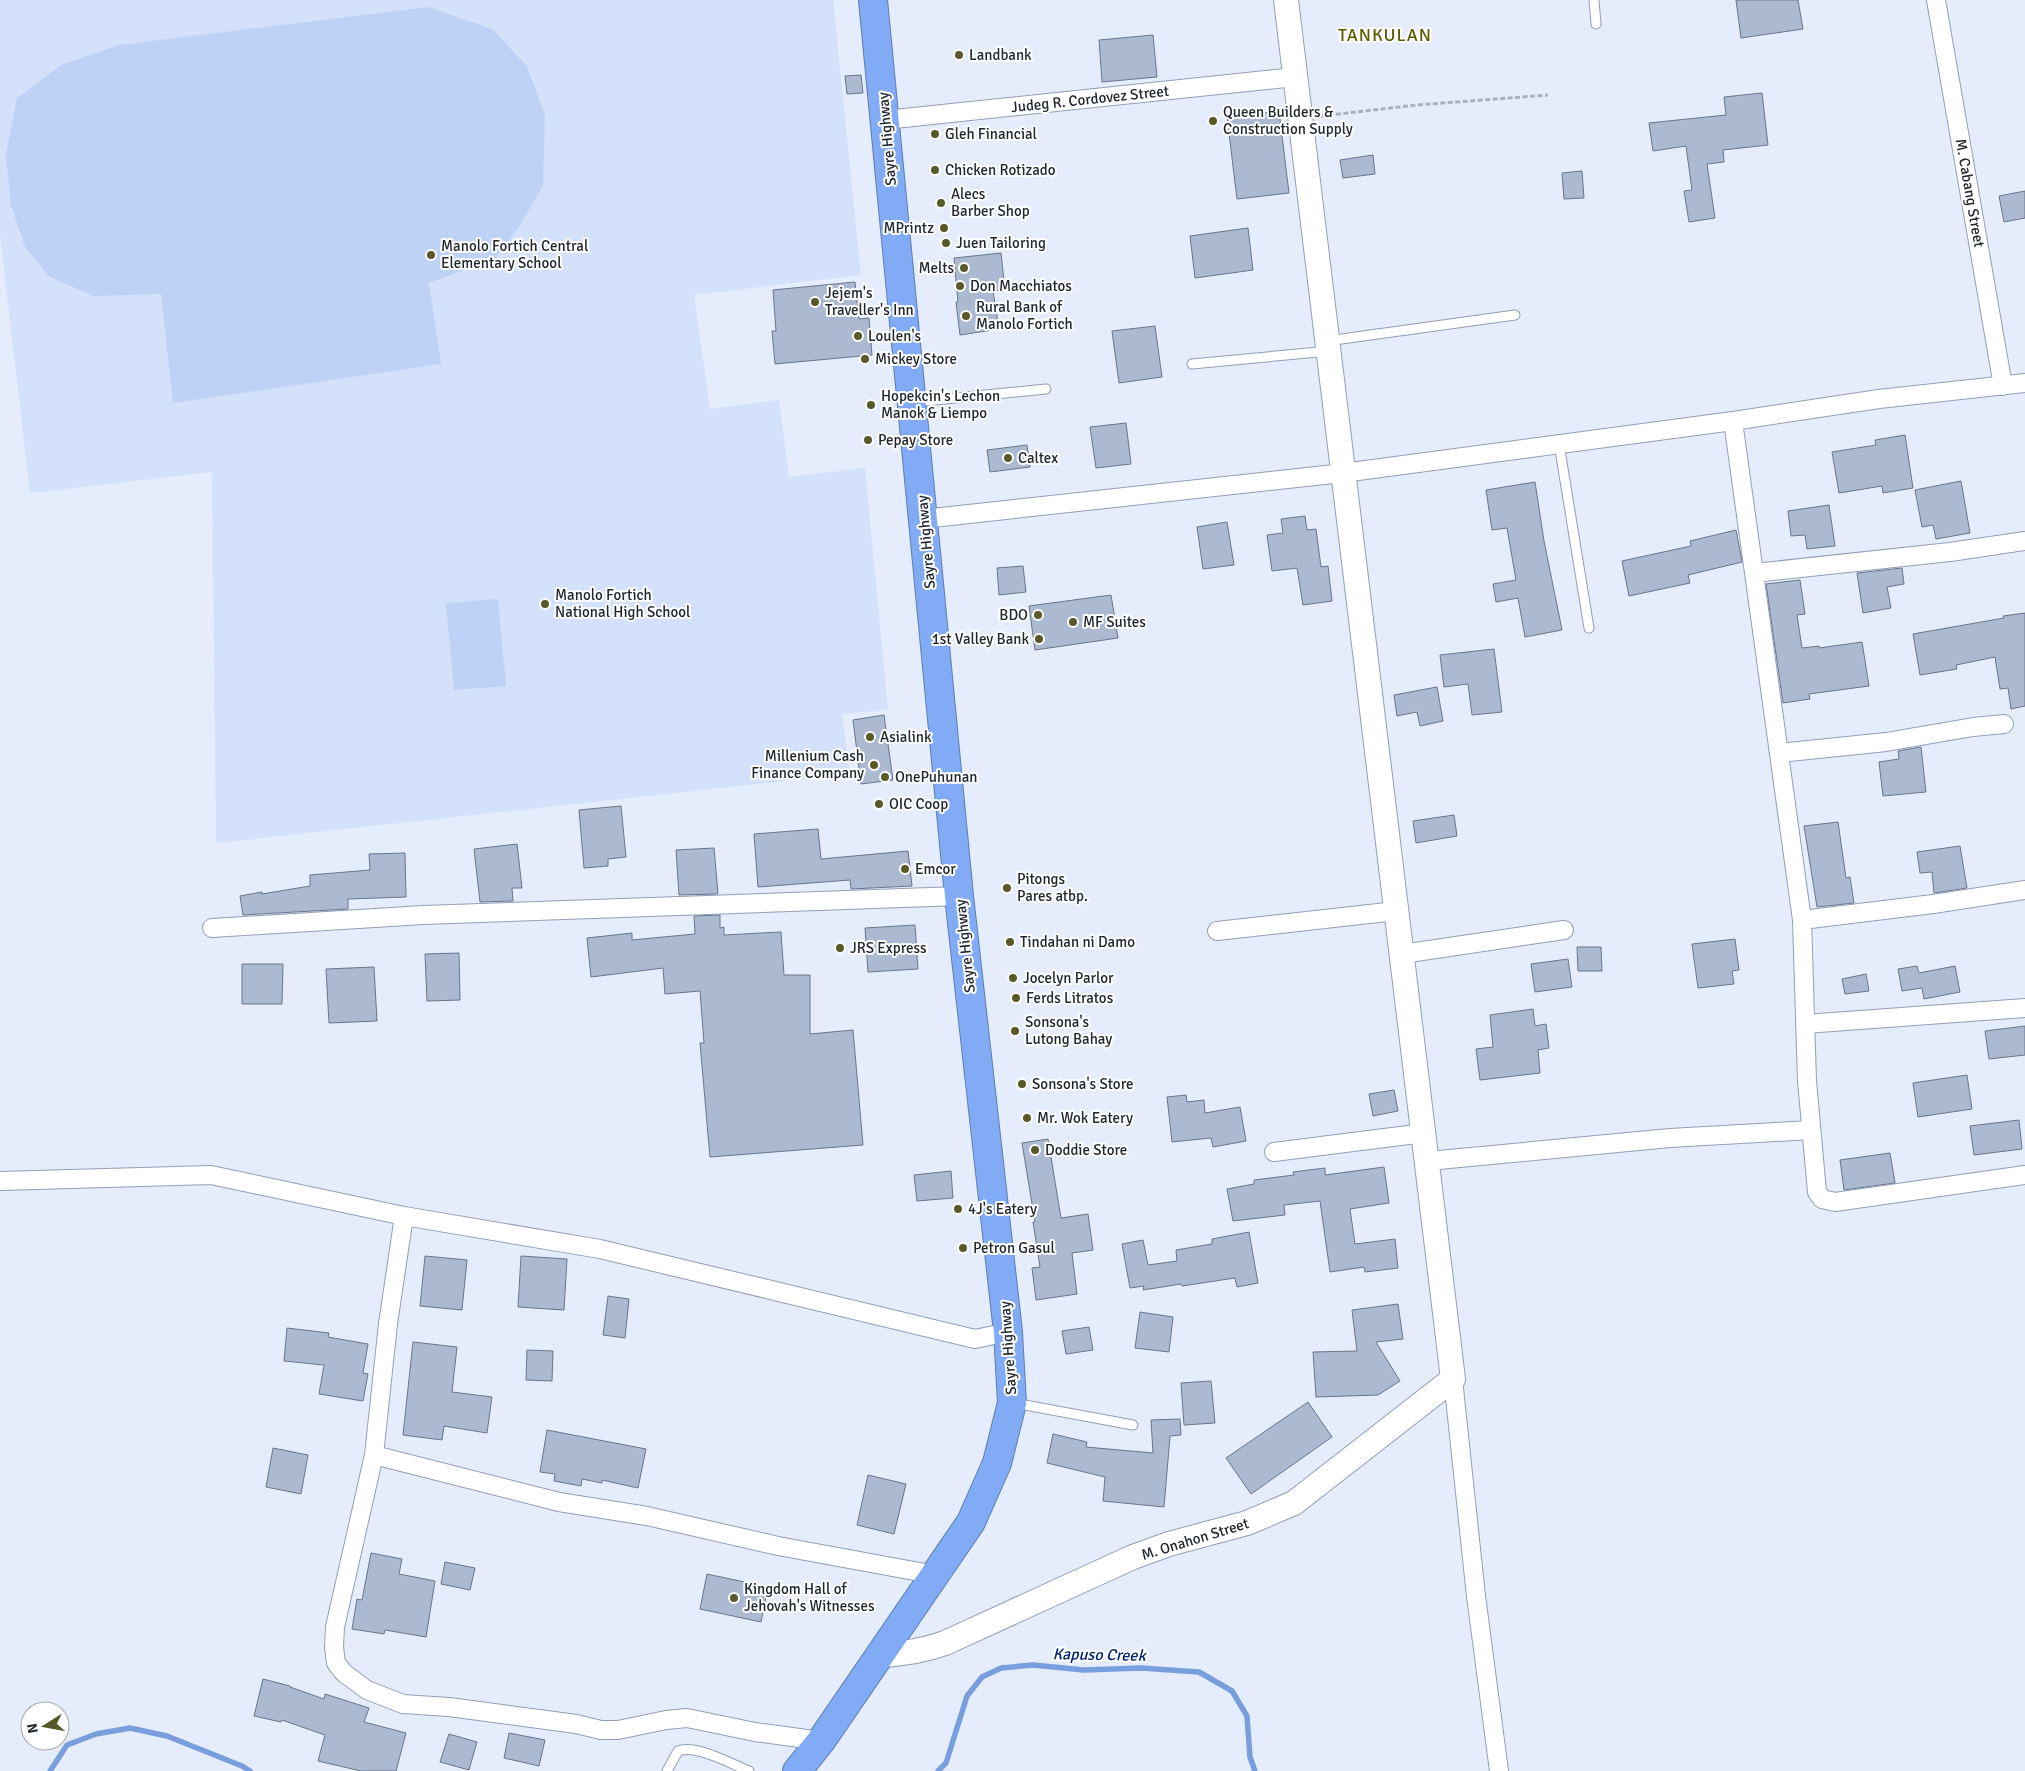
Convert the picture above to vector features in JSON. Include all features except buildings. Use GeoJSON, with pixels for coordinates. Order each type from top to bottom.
{"type":"FeatureCollection","features":[{"type":"Feature","properties":{"kind":"highway","name":"Sayre Highway"},"geometry":{"type":"LineString","coordinates":[[797,1771],[821,1740],[971,1522],[997,1462],[1012,1403],[1008,1332],[959,896],[873,0]]}},
{"type":"Feature","properties":{"kind":"street"},"geometry":{"type":"LineString","coordinates":[[1286,0],[1428,1161],[1476,1596],[1499,1771]]}},
{"type":"Feature","properties":{"kind":"street","name":"M. Cabang Street"},"geometry":{"type":"LineString","coordinates":[[1936,0],[2003,386]]}},
{"type":"Feature","properties":{"kind":"street","name":"Judeg R. Cordovez Street"},"geometry":{"type":"LineString","coordinates":[[885,120],[1296,77]]}},
{"type":"Feature","properties":{"kind":"street"},"geometry":{"type":"LineString","coordinates":[[923,519],[1343,473],[1733,421],[1878,399],[2025,383]]}},
{"type":"Feature","properties":{"kind":"street"},"geometry":{"type":"LineString","coordinates":[[1733,421],[1802,920],[1807,1081],[1817,1192],[1819,1197],[1826,1201],[1835,1202],[2025,1175]]}},
{"type":"Feature","properties":{"kind":"street"},"geometry":{"type":"LineString","coordinates":[[1754,573],[1950,552],[2025,541]]}},
{"type":"Feature","properties":{"kind":"street"},"geometry":{"type":"LineString","coordinates":[[1779,753],[1886,742],[2004,724]]}},
{"type":"Feature","properties":{"kind":"street"},"geometry":{"type":"LineString","coordinates":[[1802,920],[1933,904],[2025,890]]}},
{"type":"Feature","properties":{"kind":"street"},"geometry":{"type":"LineString","coordinates":[[212,928],[423,915],[959,896]]}},
{"type":"Feature","properties":{"kind":"street"},"geometry":{"type":"LineString","coordinates":[[1217,931],[1396,911]]}},
{"type":"Feature","properties":{"kind":"street"},"geometry":{"type":"LineString","coordinates":[[1402,954],[1564,930]]}},
{"type":"Feature","properties":{"kind":"street"},"geometry":{"type":"LineString","coordinates":[[1805,1024],[2025,1008]]}},
{"type":"Feature","properties":{"kind":"street"},"geometry":{"type":"LineString","coordinates":[[1428,1161],[1670,1138],[1811,1130]]}},
{"type":"Feature","properties":{"kind":"street"},"geometry":{"type":"LineString","coordinates":[[1274,1152],[1424,1133]]}},
{"type":"Feature","properties":{"kind":"street"},"geometry":{"type":"LineString","coordinates":[[0,1181],[211,1175],[404,1216],[600,1249],[975,1339],[1008,1332]]}},
{"type":"Feature","properties":{"kind":"street"},"geometry":{"type":"LineString","coordinates":[[404,1216],[388,1324],[374,1455],[335,1627],[334,1648],[336,1663],[353,1682],[367,1690],[403,1704],[449,1707],[576,1724],[601,1730],[618,1730],[666,1720],[687,1718],[755,1732],[821,1740]]}},
{"type":"Feature","properties":{"kind":"street","name":"M. Onahon Street"},"geometry":{"type":"LineString","coordinates":[[880,1655],[904,1654],[945,1644],[1133,1558],[1169,1544],[1247,1523],[1272,1514],[1294,1503],[1334,1474],[1453,1379]]}},
{"type":"Feature","properties":{"kind":"street"},"geometry":{"type":"LineString","coordinates":[[374,1455],[559,1502],[647,1516],[778,1546],[936,1575]]}},
{"type":"Feature","properties":{"kind":"lane"},"geometry":{"type":"LineString","coordinates":[[1594,0],[1596,24]]}},
{"type":"Feature","properties":{"kind":"lane"},"geometry":{"type":"LineString","coordinates":[[1192,364],[1328,346],[1515,315]]}},
{"type":"Feature","properties":{"kind":"lane"},"geometry":{"type":"LineString","coordinates":[[912,403],[1046,389]]}},
{"type":"Feature","properties":{"kind":"lane"},"geometry":{"type":"LineString","coordinates":[[1559,444],[1589,628]]}},
{"type":"Feature","properties":{"kind":"lane"},"geometry":{"type":"LineString","coordinates":[[1012,1403],[1133,1424]]}},
{"type":"Feature","properties":{"kind":"lane"},"geometry":{"type":"LineString","coordinates":[[667,1771],[678,1751],[686,1748],[710,1755],[749,1771]]}},
{"type":"Feature","properties":{"kind":"path"},"geometry":{"type":"LineString","coordinates":[[1300,119],[1417,105],[1548,95]]}},
{"type":"Feature","properties":{"kind":"shaded area"},"geometry":{"type":"Polygon","coordinates":[[[0,0],[833,0],[861,275],[694,295],[710,409],[779,400],[789,477],[865,468],[888,710],[842,714],[850,774],[216,843],[212,472],[30,493],[0,235],[0,0]]]}},
{"type":"Feature","properties":{"kind":"shaded area"},"geometry":{"type":"Polygon","coordinates":[[[428,7],[492,29],[527,66],[545,115],[543,185],[519,227],[495,259],[429,283],[441,364],[173,403],[161,294],[94,296],[50,277],[25,247],[11,205],[6,155],[17,98],[61,65],[119,45],[428,7]]]}},
{"type":"Feature","properties":{"kind":"shaded area"},"geometry":{"type":"Polygon","coordinates":[[[498,599],[506,686],[454,690],[446,603],[498,599]]]}},
{"type":"Feature","properties":{"kind":"waterway","name":"Kapuso Creek"},"geometry":{"type":"LineString","coordinates":[[938,1771],[946,1763],[967,1696],[982,1677],[1001,1668],[1033,1665],[1084,1670],[1141,1668],[1199,1672],[1232,1691],[1247,1716],[1250,1757],[1255,1771]]}},
{"type":"Feature","properties":{"kind":"waterway","name":"Kapuso Creek"},"geometry":{"type":"LineString","coordinates":[[50,1771],[67,1745],[96,1734],[130,1728],[167,1736],[250,1771]]}},
{"type":"Feature","properties":{"kind":"place","name":"Landbank"},"geometry":{"type":"Point","coordinates":[959,55]}},
{"type":"Feature","properties":{"kind":"place","name":"Queen Builders & Construction Supply"},"geometry":{"type":"Point","coordinates":[1213,121]}},
{"type":"Feature","properties":{"kind":"place","name":"Gleh Financial"},"geometry":{"type":"Point","coordinates":[935,134]}},
{"type":"Feature","properties":{"kind":"place","name":"Chicken Rotizado"},"geometry":{"type":"Point","coordinates":[935,170]}},
{"type":"Feature","properties":{"kind":"place","name":"Alecs Barber Shop"},"geometry":{"type":"Point","coordinates":[941,203]}},
{"type":"Feature","properties":{"kind":"place","name":"MPrintz"},"geometry":{"type":"Point","coordinates":[944,228]}},
{"type":"Feature","properties":{"kind":"place","name":"Juen Tailoring"},"geometry":{"type":"Point","coordinates":[946,243]}},
{"type":"Feature","properties":{"kind":"place","name":"Manolo Fortich Central Elementary School"},"geometry":{"type":"Point","coordinates":[431,255]}},
{"type":"Feature","properties":{"kind":"place","name":"Melts"},"geometry":{"type":"Point","coordinates":[964,268]}},
{"type":"Feature","properties":{"kind":"place","name":"Don Macchiatos"},"geometry":{"type":"Point","coordinates":[960,286]}},
{"type":"Feature","properties":{"kind":"place","name":"Jejem's Traveller's Inn"},"geometry":{"type":"Point","coordinates":[815,302]}},
{"type":"Feature","properties":{"kind":"place","name":"Rural Bank of Manolo Fortich"},"geometry":{"type":"Point","coordinates":[966,316]}},
{"type":"Feature","properties":{"kind":"place","name":"Loulen's"},"geometry":{"type":"Point","coordinates":[858,336]}},
{"type":"Feature","properties":{"kind":"place","name":"Mickey Store"},"geometry":{"type":"Point","coordinates":[865,359]}},
{"type":"Feature","properties":{"kind":"place","name":"Hopekcin's Lechon Manok & Liempo"},"geometry":{"type":"Point","coordinates":[871,405]}},
{"type":"Feature","properties":{"kind":"place","name":"Pepay Store"},"geometry":{"type":"Point","coordinates":[868,440]}},
{"type":"Feature","properties":{"kind":"place","name":"Caltex"},"geometry":{"type":"Point","coordinates":[1008,458]}},
{"type":"Feature","properties":{"kind":"place","name":"Manolo Fortich National High School"},"geometry":{"type":"Point","coordinates":[545,604]}},
{"type":"Feature","properties":{"kind":"place","name":"BDO"},"geometry":{"type":"Point","coordinates":[1038,615]}},
{"type":"Feature","properties":{"kind":"place","name":"MF Suites"},"geometry":{"type":"Point","coordinates":[1073,622]}},
{"type":"Feature","properties":{"kind":"place","name":"1st Valley Bank"},"geometry":{"type":"Point","coordinates":[1039,639]}},
{"type":"Feature","properties":{"kind":"place","name":"Asialink"},"geometry":{"type":"Point","coordinates":[870,737]}},
{"type":"Feature","properties":{"kind":"place","name":"Millenium Cash Finance Company"},"geometry":{"type":"Point","coordinates":[874,765]}},
{"type":"Feature","properties":{"kind":"place","name":"OnePuhunan"},"geometry":{"type":"Point","coordinates":[885,777]}},
{"type":"Feature","properties":{"kind":"place","name":"OIC Coop"},"geometry":{"type":"Point","coordinates":[879,804]}},
{"type":"Feature","properties":{"kind":"place","name":"Emcor"},"geometry":{"type":"Point","coordinates":[905,869]}},
{"type":"Feature","properties":{"kind":"place","name":"Pitongs Pares atbp."},"geometry":{"type":"Point","coordinates":[1007,888]}},
{"type":"Feature","properties":{"kind":"place","name":"Tindahan ni Damo"},"geometry":{"type":"Point","coordinates":[1010,942]}},
{"type":"Feature","properties":{"kind":"place","name":"JRS Express"},"geometry":{"type":"Point","coordinates":[840,948]}},
{"type":"Feature","properties":{"kind":"place","name":"Jocelyn Parlor"},"geometry":{"type":"Point","coordinates":[1013,978]}},
{"type":"Feature","properties":{"kind":"place","name":"Ferds Litratos"},"geometry":{"type":"Point","coordinates":[1016,998]}},
{"type":"Feature","properties":{"kind":"place","name":"Sonsona's Lutong Bahay"},"geometry":{"type":"Point","coordinates":[1015,1031]}},
{"type":"Feature","properties":{"kind":"place","name":"Sonsona's Store"},"geometry":{"type":"Point","coordinates":[1022,1084]}},
{"type":"Feature","properties":{"kind":"place","name":"Mr. Wok Eatery"},"geometry":{"type":"Point","coordinates":[1027,1118]}},
{"type":"Feature","properties":{"kind":"place","name":"Doddie Store"},"geometry":{"type":"Point","coordinates":[1035,1150]}},
{"type":"Feature","properties":{"kind":"place","name":"4J's Eatery"},"geometry":{"type":"Point","coordinates":[958,1209]}},
{"type":"Feature","properties":{"kind":"place","name":"Petron Gasul"},"geometry":{"type":"Point","coordinates":[963,1248]}},
{"type":"Feature","properties":{"kind":"place","name":"Kingdom Hall of Jehovah's Witnesses"},"geometry":{"type":"Point","coordinates":[734,1598]}},
{"type":"Feature","properties":{"kind":"district","name":"TANKULAN"},"geometry":{"type":"Point","coordinates":[1385,35]}}]}
